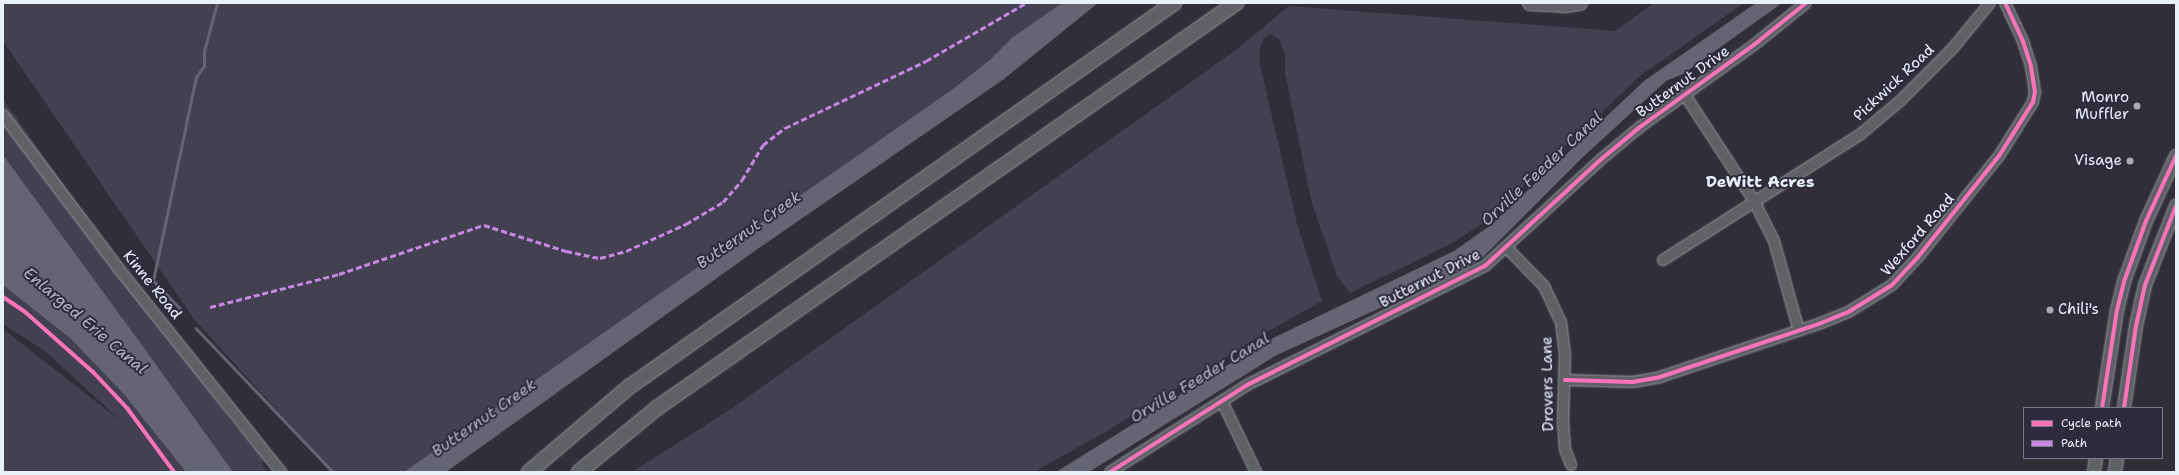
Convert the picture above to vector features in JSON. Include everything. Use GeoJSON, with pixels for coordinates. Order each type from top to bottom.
{"type":"FeatureCollection","features":[{"type":"Feature","properties":{"kind":"highway"},"geometry":{"type":"LineString","coordinates":[[529,472],[629,387],[1174,3]]}},
{"type":"Feature","properties":{"kind":"highway"},"geometry":{"type":"LineString","coordinates":[[579,472],[663,404],[1236,3]]}},
{"type":"Feature","properties":{"kind":"highway"},"geometry":{"type":"LineString","coordinates":[[1530,3],[1566,5],[1580,3]]}},
{"type":"Feature","properties":{"kind":"main road"},"geometry":{"type":"LineString","coordinates":[[2102,407],[2117,310],[2125,279],[2146,221],[2176,156]]}},
{"type":"Feature","properties":{"kind":"main road"},"geometry":{"type":"LineString","coordinates":[[2124,407],[2136,326],[2145,285],[2176,206]]}},
{"type":"Feature","properties":{"kind":"main road"},"geometry":{"type":"LineString","coordinates":[[2094,472],[2096,459]]}},
{"type":"Feature","properties":{"kind":"main road"},"geometry":{"type":"LineString","coordinates":[[2116,472],[2117,459]]}},
{"type":"Feature","properties":{"kind":"street","name":"Butternut Drive"},"geometry":{"type":"LineString","coordinates":[[1110,472],[1222,401],[1290,362],[1470,276],[1507,248],[1599,161],[1755,44],[1806,3]]}},
{"type":"Feature","properties":{"kind":"street","name":"Pickwick Road"},"geometry":{"type":"LineString","coordinates":[[1663,260],[1754,201],[1842,147],[1900,101],[1954,48],[1990,3]]}},
{"type":"Feature","properties":{"kind":"street","name":"Wexford Road"},"geometry":{"type":"LineString","coordinates":[[1565,380],[1633,382],[1660,377],[1799,330],[1850,311],[1892,285],[1928,245],[2019,127],[2035,92],[2031,66],[2022,39],[2005,3]]}},
{"type":"Feature","properties":{"kind":"street"},"geometry":{"type":"LineString","coordinates":[[1684,96],[1754,201],[1774,241],[1799,330]]}},
{"type":"Feature","properties":{"kind":"street","name":"Kinne Road"},"geometry":{"type":"LineString","coordinates":[[3,114],[115,264],[281,472]]}},
{"type":"Feature","properties":{"kind":"street","name":"Drovers Lane"},"geometry":{"type":"LineString","coordinates":[[1507,248],[1544,286],[1555,306],[1561,322],[1565,380],[1563,421],[1566,449],[1571,465]]}},
{"type":"Feature","properties":{"kind":"street"},"geometry":{"type":"LineString","coordinates":[[1222,401],[1256,472]]}},
{"type":"Feature","properties":{"kind":"shaded area"},"geometry":{"type":"Polygon","coordinates":[[[3,3],[1079,3],[428,472],[333,472],[194,319],[3,41],[3,3]]]}},
{"type":"Feature","properties":{"kind":"shaded area"},"geometry":{"type":"Polygon","coordinates":[[[1654,3],[1744,3],[1641,75],[1489,219],[1454,242],[1350,293],[1337,276],[1311,200],[1285,73],[1285,55],[1279,39],[1270,34],[1263,39],[1259,52],[1260,65],[1297,224],[1322,301],[1265,333],[1107,431],[1034,472],[632,472],[728,411],[1236,50],[1289,6],[1615,31],[1654,3]]]}},
{"type":"Feature","properties":{"kind":"shaded area"},"geometry":{"type":"Polygon","coordinates":[[[3,99],[232,422],[264,458],[262,465],[267,472],[3,472],[3,329],[122,422],[45,351],[3,324],[3,99]]]}},
{"type":"Feature","properties":{"kind":"water","name":"Butternut Creek"},"geometry":{"type":"Polygon","coordinates":[[[1062,3],[1098,3],[1004,79],[759,248],[446,472],[404,472],[953,89],[991,59],[1013,37],[1062,3]]]}},
{"type":"Feature","properties":{"kind":"water"},"geometry":{"type":"Polygon","coordinates":[[[1756,3],[1782,3],[1683,74],[1666,81],[1583,157],[1481,259],[1463,270],[1277,355],[1089,472],[1056,472],[1265,342],[1454,251],[1491,225],[1644,81],[1756,3]]]}},
{"type":"Feature","properties":{"kind":"water","name":"Enlarged Erie Canal"},"geometry":{"type":"Polygon","coordinates":[[[3,155],[233,472],[186,472],[123,393],[70,338],[3,285],[3,155]]]}},
{"type":"Feature","properties":{"kind":"waterway"},"geometry":{"type":"LineString","coordinates":[[180,309],[153,281],[196,77],[204,66],[204,51],[217,3]]}},
{"type":"Feature","properties":{"kind":"waterway"},"geometry":{"type":"LineString","coordinates":[[196,328],[333,472]]}},
{"type":"Feature","properties":{"kind":"marked path"},"geometry":{"type":"LineString","coordinates":[[210,307],[339,274],[484,225],[566,251],[600,258],[626,251],[686,224],[723,202],[742,180],[763,145],[785,128],[926,61],[1026,3]]}},
{"type":"Feature","properties":{"kind":"cycle path"},"geometry":{"type":"LineString","coordinates":[[1110,472],[1247,385],[1485,266],[1599,161],[1640,127],[1755,44],[1806,3]]}},
{"type":"Feature","properties":{"kind":"cycle path"},"geometry":{"type":"LineString","coordinates":[[1565,380],[1633,382],[1660,377],[1821,323],[1850,311],[1892,285],[1918,257],[1999,156],[2033,102],[2035,92],[2031,66],[2022,39],[2005,3]]}},
{"type":"Feature","properties":{"kind":"cycle path"},"geometry":{"type":"LineString","coordinates":[[2102,407],[2117,310],[2125,279],[2146,221],[2176,156]]}},
{"type":"Feature","properties":{"kind":"cycle path"},"geometry":{"type":"LineString","coordinates":[[2124,407],[2136,326],[2145,285],[2176,206]]}},
{"type":"Feature","properties":{"kind":"cycle path"},"geometry":{"type":"LineString","coordinates":[[3,297],[24,311],[93,372],[127,408],[174,472]]}},
{"type":"Feature","properties":{"kind":"place","name":"Monro Muffler"},"geometry":{"type":"Point","coordinates":[2137,106]}},
{"type":"Feature","properties":{"kind":"place","name":"Visage"},"geometry":{"type":"Point","coordinates":[2130,161]}},
{"type":"Feature","properties":{"kind":"place","name":"Chili's"},"geometry":{"type":"Point","coordinates":[2050,310]}},
{"type":"Feature","properties":{"kind":"district","name":"DeWitt Acres"},"geometry":{"type":"Point","coordinates":[1760,182]}},
{"type":"Feature","properties":{"kind":"water label","name":"Orville Feeder Canal"},"geometry":{"type":"Point","coordinates":[1542,169]}},
{"type":"Feature","properties":{"kind":"water label","name":"Orville Feeder Canal"},"geometry":{"type":"Point","coordinates":[1200,378]}}]}
